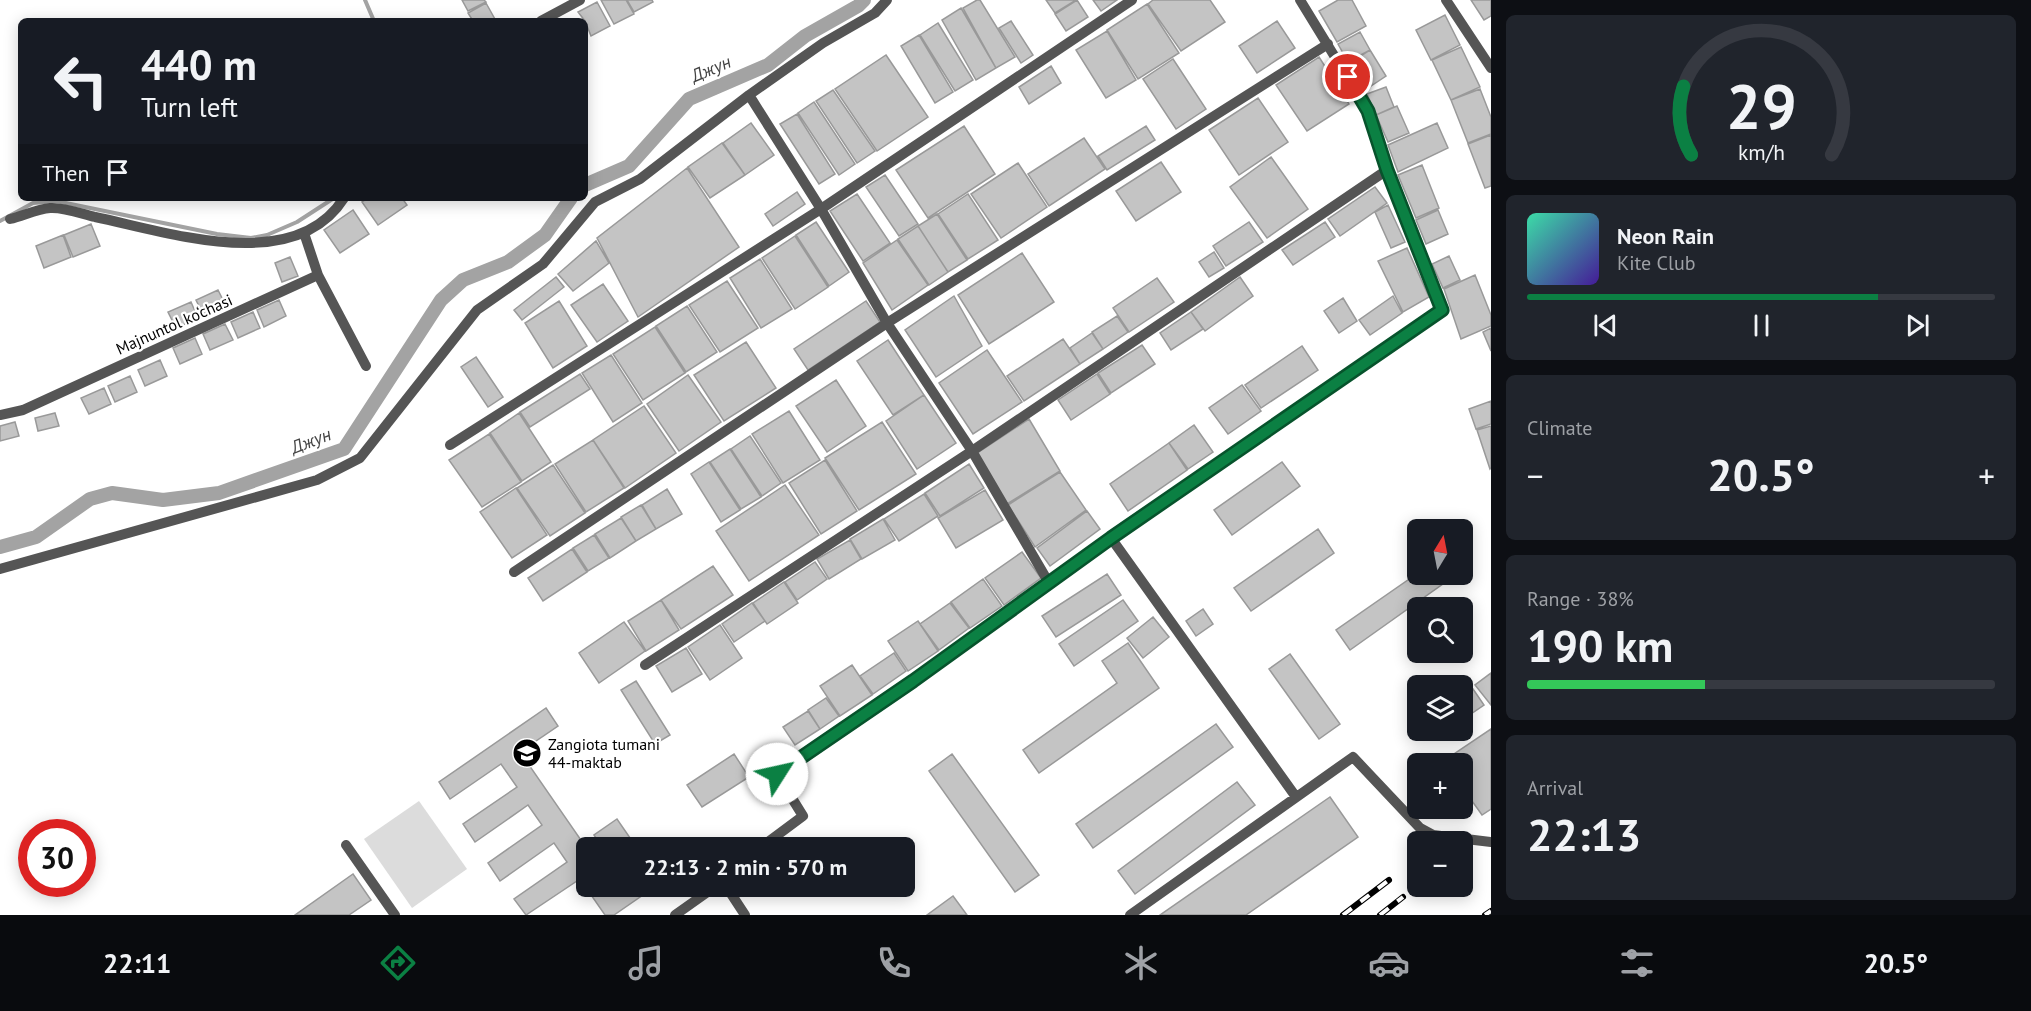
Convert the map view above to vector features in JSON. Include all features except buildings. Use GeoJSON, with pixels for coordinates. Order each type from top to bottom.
{"type":"FeatureCollection","features":[{"type":"Feature","properties":{"kind":"street"},"geometry":{"type":"LineString","coordinates":[[546,18],[579,0]]}},
{"type":"Feature","properties":{"kind":"street"},"geometry":{"type":"LineString","coordinates":[[0,569],[317,480],[360,458],[477,310],[543,264],[595,202],[640,179],[749,95],[823,43],[875,13],[887,0]]}},
{"type":"Feature","properties":{"kind":"street"},"geometry":{"type":"LineString","coordinates":[[450,445],[821,209],[1132,0]]}},
{"type":"Feature","properties":{"kind":"street"},"geometry":{"type":"LineString","coordinates":[[775,837],[803,816],[777,774],[1111,538],[1442,310],[1387,170],[1368,111],[1300,0]]}},
{"type":"Feature","properties":{"kind":"street"},"geometry":{"type":"LineString","coordinates":[[1446,0],[1491,68]]}},
{"type":"Feature","properties":{"kind":"street"},"geometry":{"type":"LineString","coordinates":[[514,572],[887,324],[1328,44]]}},
{"type":"Feature","properties":{"kind":"street"},"geometry":{"type":"LineString","coordinates":[[749,95],[821,209],[887,324],[972,451],[1049,583]]}},
{"type":"Feature","properties":{"kind":"street"},"geometry":{"type":"LineString","coordinates":[[645,665],[972,451],[1387,170]]}},
{"type":"Feature","properties":{"kind":"street"},"geometry":{"type":"LineString","coordinates":[[10,219],[51,208],[221,243],[281,241],[304,233],[334,214],[342,201]]}},
{"type":"Feature","properties":{"kind":"street"},"geometry":{"type":"LineString","coordinates":[[304,233],[318,275],[366,366]]}},
{"type":"Feature","properties":{"kind":"street","name":"Majnuntol ko‘chasi"},"geometry":{"type":"LineString","coordinates":[[0,415],[23,410],[318,275]]}},
{"type":"Feature","properties":{"kind":"street"},"geometry":{"type":"LineString","coordinates":[[1111,538],[1296,797]]}},
{"type":"Feature","properties":{"kind":"street"},"geometry":{"type":"LineString","coordinates":[[1130,915],[1353,757],[1420,828],[1433,835],[1491,842]]}},
{"type":"Feature","properties":{"kind":"street"},"geometry":{"type":"LineString","coordinates":[[346,845],[395,915]]}},
{"type":"Feature","properties":{"kind":"street"},"geometry":{"type":"LineString","coordinates":[[675,915],[700,897]]}},
{"type":"Feature","properties":{"kind":"street"},"geometry":{"type":"LineString","coordinates":[[733,897],[745,915]]}},
{"type":"Feature","properties":{"kind":"shaded area"},"geometry":{"type":"Polygon","coordinates":[[[419,801],[467,869],[412,908],[364,839],[419,801]]]}},
{"type":"Feature","properties":{"kind":"waterway"},"geometry":{"type":"LineString","coordinates":[[365,0],[373,18]]}},
{"type":"Feature","properties":{"kind":"waterway","name":"Джун"},"geometry":{"type":"LineString","coordinates":[[588,184],[629,166],[689,99],[768,65],[805,36],[858,6],[864,0]]}},
{"type":"Feature","properties":{"kind":"waterway"},"geometry":{"type":"LineString","coordinates":[[0,221],[33,203],[56,201]]}},
{"type":"Feature","properties":{"kind":"waterway"},"geometry":{"type":"LineString","coordinates":[[56,201],[217,234],[251,238],[267,235],[297,222],[329,201]]}},
{"type":"Feature","properties":{"kind":"waterway","name":"Джун"},"geometry":{"type":"LineString","coordinates":[[0,547],[36,537],[90,499],[112,493],[163,500],[219,493],[344,449],[441,300],[463,280],[508,262],[545,235],[569,201]]}},
{"type":"Feature","properties":{"kind":"railway"},"geometry":{"type":"LineString","coordinates":[[1343,915],[1389,880]]}},
{"type":"Feature","properties":{"kind":"railway"},"geometry":{"type":"LineString","coordinates":[[1380,915],[1403,897]]}},
{"type":"Feature","properties":{"kind":"railway"},"geometry":{"type":"LineString","coordinates":[[1485,915],[1491,911]]}},
{"type":"Feature","properties":{"kind":"place","name":"Zangiota tumani 44-maktab"},"geometry":{"type":"Point","coordinates":[527,753]}},
{"type":"Feature","properties":{"kind":"route"},"geometry":{"type":"LineString","coordinates":[[777,774],[913,681],[1111,538],[1442,310],[1387,170],[1368,111],[1348,77]]}}]}
